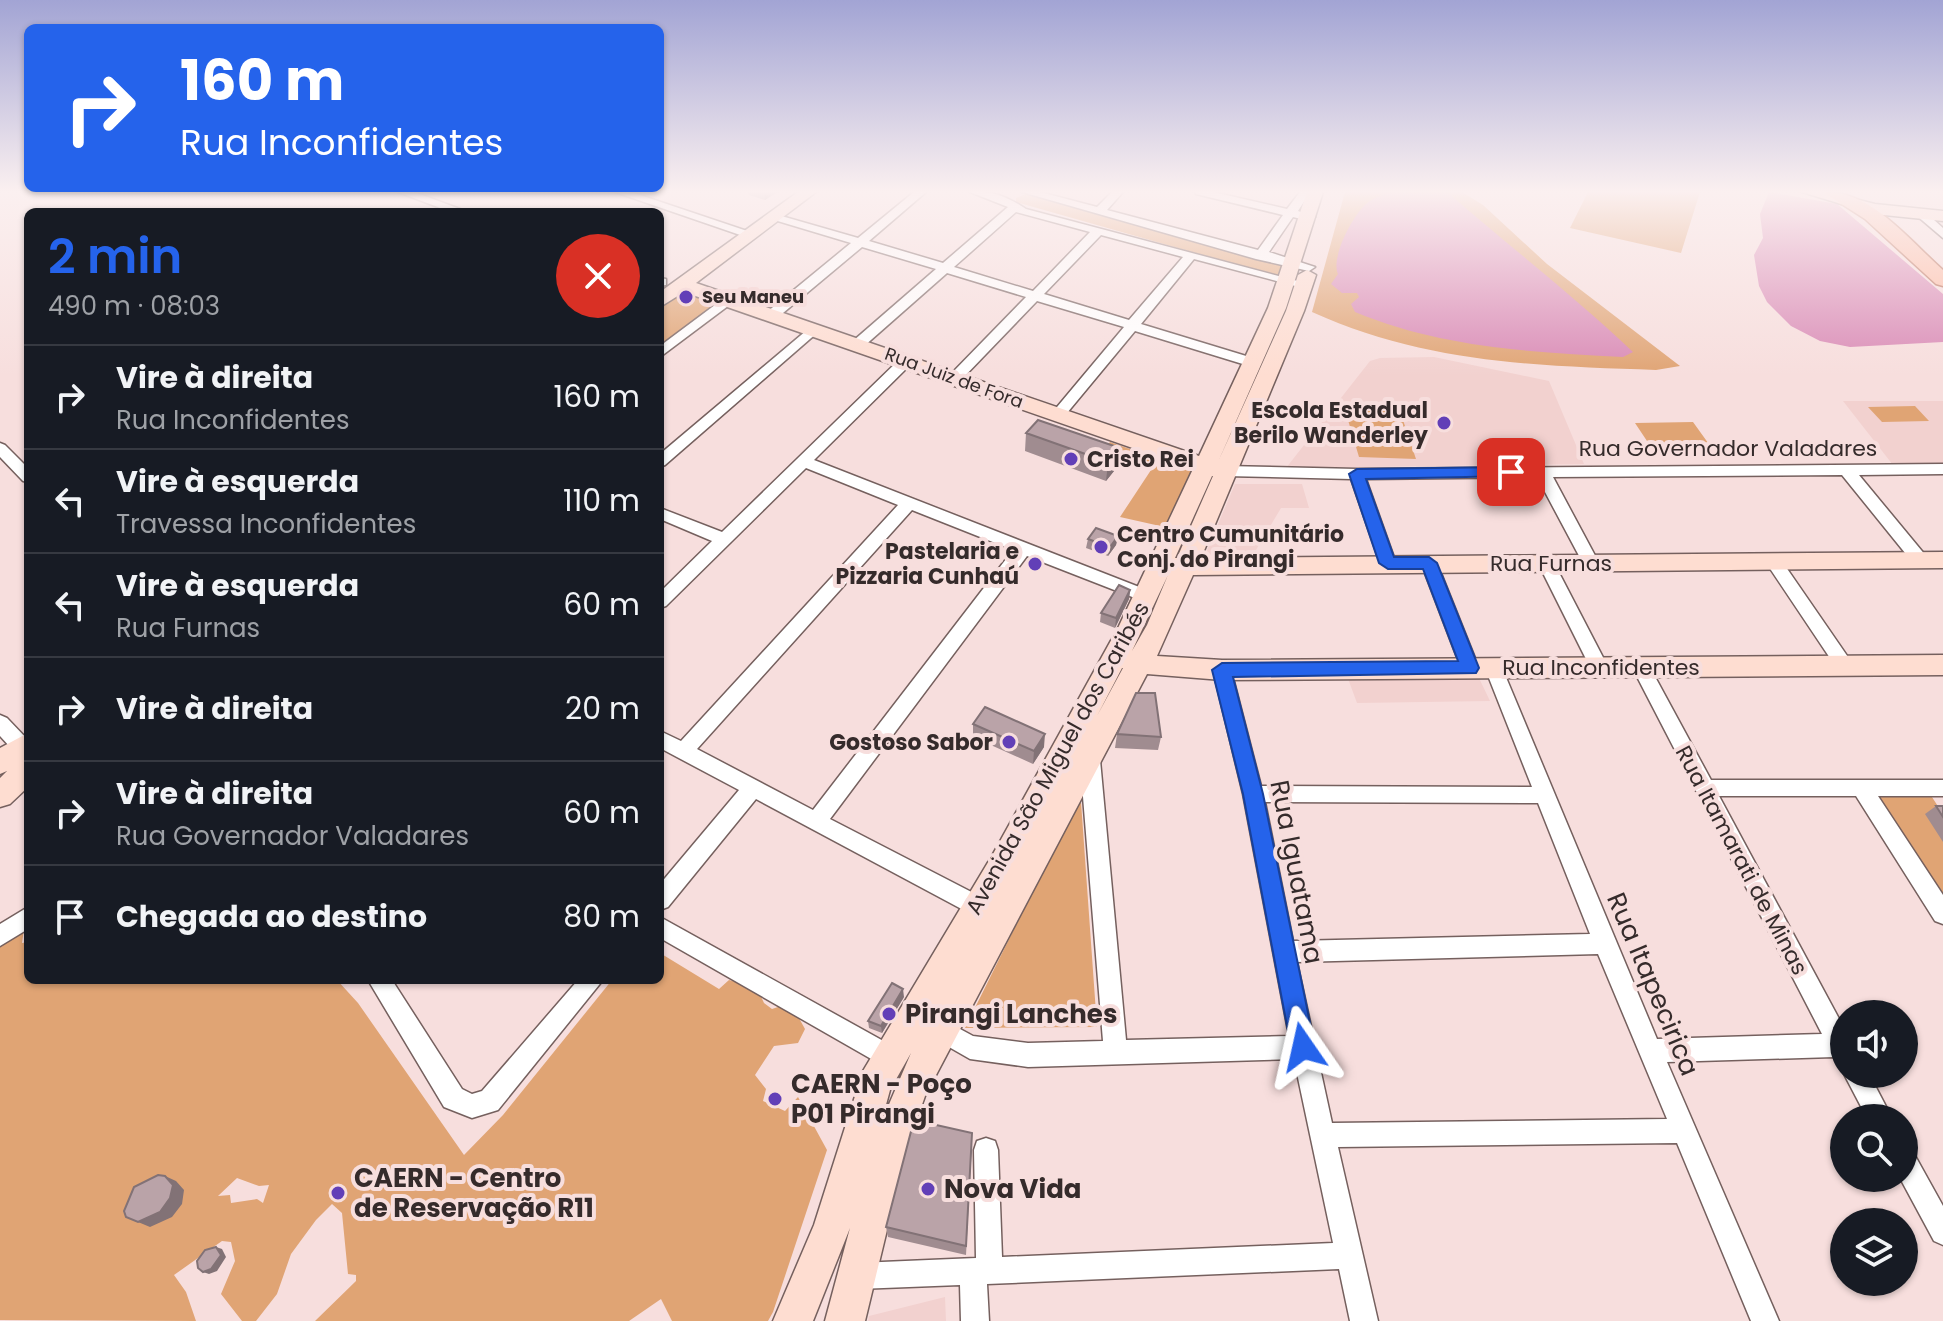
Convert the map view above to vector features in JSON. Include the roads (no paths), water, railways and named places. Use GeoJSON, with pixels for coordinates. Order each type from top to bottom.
{"type":"FeatureCollection","features":[{"type":"Feature","properties":{"kind":"main road"},"geometry":{"type":"LineString","coordinates":[[665,286],[712,254]]}},
{"type":"Feature","properties":{"kind":"main road","name":"Avenida São Miguel dos Caribés"},"geometry":{"type":"LineString","coordinates":[[1215,470],[1251,362],[1298,274],[1298,254]]}},
{"type":"Feature","properties":{"kind":"main road","name":"Avenida São Miguel dos Caribés"},"geometry":{"type":"LineString","coordinates":[[845,1321],[900,1115],[911,1088],[1090,760],[1128,660],[1215,470],[1306,254]]}},
{"type":"Feature","properties":{"kind":"main road"},"geometry":{"type":"LineString","coordinates":[[1914,254],[1943,280]]}},
{"type":"Feature","properties":{"kind":"main road","name":"Rua Juiz de Fora"},"geometry":{"type":"LineString","coordinates":[[665,286],[727,300],[907,360],[1215,470]]}},
{"type":"Feature","properties":{"kind":"main road","name":"Rua Furnas"},"geometry":{"type":"LineString","coordinates":[[1172,567],[1931,560]]}},
{"type":"Feature","properties":{"kind":"main road","name":"Avenida São Miguel dos Caribés"},"geometry":{"type":"LineString","coordinates":[[793,1321],[832,1226],[861,1123],[888,1056],[1128,660],[1146,596],[1172,567]]}},
{"type":"Feature","properties":{"kind":"main road","name":"Rua Inconfidentes"},"geometry":{"type":"LineString","coordinates":[[1128,660],[1222,670],[1943,665]]}},
{"type":"Feature","properties":{"kind":"main road"},"geometry":{"type":"LineString","coordinates":[[0,795],[21,755]]}},
{"type":"Feature","properties":{"kind":"street"},"geometry":{"type":"LineString","coordinates":[[772,315],[845,254]]}},
{"type":"Feature","properties":{"kind":"street"},"geometry":{"type":"LineString","coordinates":[[902,254],[1251,362]]}},
{"type":"Feature","properties":{"kind":"street"},"geometry":{"type":"LineString","coordinates":[[858,344],[961,254]]}},
{"type":"Feature","properties":{"kind":"street"},"geometry":{"type":"LineString","coordinates":[[955,378],[1076,254]]}},
{"type":"Feature","properties":{"kind":"street"},"geometry":{"type":"LineString","coordinates":[[1177,254],[1298,274]]}},
{"type":"Feature","properties":{"kind":"street"},"geometry":{"type":"LineString","coordinates":[[1252,254],[1298,274]]}},
{"type":"Feature","properties":{"kind":"street"},"geometry":{"type":"LineString","coordinates":[[1057,416],[1135,326],[1189,257]]}},
{"type":"Feature","properties":{"kind":"street"},"geometry":{"type":"LineString","coordinates":[[664,350],[727,300]]}},
{"type":"Feature","properties":{"kind":"street"},"geometry":{"type":"LineString","coordinates":[[664,459],[813,329]]}},
{"type":"Feature","properties":{"kind":"street"},"geometry":{"type":"LineString","coordinates":[[664,598],[907,360]]}},
{"type":"Feature","properties":{"kind":"street"},"geometry":{"type":"LineString","coordinates":[[0,448],[24,473]]}},
{"type":"Feature","properties":{"kind":"street"},"geometry":{"type":"LineString","coordinates":[[805,462],[1146,596]]}},
{"type":"Feature","properties":{"kind":"street"},"geometry":{"type":"LineString","coordinates":[[1846,469],[1931,560]]}},
{"type":"Feature","properties":{"kind":"street","name":"Rua Governador Valadares"},"geometry":{"type":"LineString","coordinates":[[1215,470],[1357,474],[1943,469]]}},
{"type":"Feature","properties":{"kind":"street"},"geometry":{"type":"LineString","coordinates":[[1542,472],[1591,563]]}},
{"type":"Feature","properties":{"kind":"street"},"geometry":{"type":"LineString","coordinates":[[1357,474],[1388,563]]}},
{"type":"Feature","properties":{"kind":"street"},"geometry":{"type":"LineString","coordinates":[[684,751],[909,503]]}},
{"type":"Feature","properties":{"kind":"street"},"geometry":{"type":"LineString","coordinates":[[664,515],[726,540]]}},
{"type":"Feature","properties":{"kind":"street"},"geometry":{"type":"LineString","coordinates":[[815,823],[1024,548]]}},
{"type":"Feature","properties":{"kind":"street"},"geometry":{"type":"LineString","coordinates":[[1773,561],[1844,665]]}},
{"type":"Feature","properties":{"kind":"street","name":"Rua Itapecirica"},"geometry":{"type":"LineString","coordinates":[[1429,563],[1545,795],[1765,1321]]}},
{"type":"Feature","properties":{"kind":"street"},"geometry":{"type":"LineString","coordinates":[[1546,563],[1599,667]]}},
{"type":"Feature","properties":{"kind":"street","name":"Rua Itamarati de Minas"},"geometry":{"type":"LineString","coordinates":[[1641,667],[1830,1025]]}},
{"type":"Feature","properties":{"kind":"street","name":"Rua Iguatama"},"geometry":{"type":"LineString","coordinates":[[1222,670],[1253,794],[1303,1047],[1364,1321]]}},
{"type":"Feature","properties":{"kind":"street"},"geometry":{"type":"LineString","coordinates":[[0,723],[21,755]]}},
{"type":"Feature","properties":{"kind":"street"},"geometry":{"type":"LineString","coordinates":[[664,741],[977,906]]}},
{"type":"Feature","properties":{"kind":"street"},"geometry":{"type":"LineString","coordinates":[[1090,760],[1115,1051]]}},
{"type":"Feature","properties":{"kind":"street"},"geometry":{"type":"LineString","coordinates":[[1704,788],[1861,787],[1941,792]]}},
{"type":"Feature","properties":{"kind":"street"},"geometry":{"type":"LineString","coordinates":[[1861,787],[1943,914]]}},
{"type":"Feature","properties":{"kind":"street"},"geometry":{"type":"LineString","coordinates":[[664,895],[752,789]]}},
{"type":"Feature","properties":{"kind":"street"},"geometry":{"type":"LineString","coordinates":[[1253,794],[1545,795]]}},
{"type":"Feature","properties":{"kind":"street"},"geometry":{"type":"LineString","coordinates":[[0,936],[24,920]]}},
{"type":"Feature","properties":{"kind":"street"},"geometry":{"type":"LineString","coordinates":[[664,929],[888,1056]]}},
{"type":"Feature","properties":{"kind":"street"},"geometry":{"type":"LineString","coordinates":[[1284,952],[1605,944]]}},
{"type":"Feature","properties":{"kind":"street"},"geometry":{"type":"LineString","coordinates":[[382,984],[453,1098],[472,1106],[489,1101],[589,984]]}},
{"type":"Feature","properties":{"kind":"street"},"geometry":{"type":"LineString","coordinates":[[913,1013],[970,1047],[1010,1054],[1054,1056],[1115,1051],[1303,1047]]}},
{"type":"Feature","properties":{"kind":"street"},"geometry":{"type":"LineString","coordinates":[[1651,1051],[1830,1048]]}},
{"type":"Feature","properties":{"kind":"street"},"geometry":{"type":"LineString","coordinates":[[1324,1135],[1684,1131]]}},
{"type":"Feature","properties":{"kind":"street"},"geometry":{"type":"LineString","coordinates":[[975,1321],[981,1270],[986,1150]]}},
{"type":"Feature","properties":{"kind":"street"},"geometry":{"type":"LineString","coordinates":[[1918,1186],[1943,1232]]}},
{"type":"Feature","properties":{"kind":"street"},"geometry":{"type":"LineString","coordinates":[[858,1276],[1350,1255]]}},
{"type":"Feature","properties":{"kind":"place","name":"Seu Maneu"},"geometry":{"type":"Point","coordinates":[686,297]}},
{"type":"Feature","properties":{"kind":"place","name":"Escola Estadual Berilo Wanderley"},"geometry":{"type":"Point","coordinates":[1444,423]}},
{"type":"Feature","properties":{"kind":"place","name":"Cristo Rei"},"geometry":{"type":"Point","coordinates":[1071,459]}},
{"type":"Feature","properties":{"kind":"place","name":"Centro Cumunitário Conj. do Pirangi"},"geometry":{"type":"Point","coordinates":[1101,547]}},
{"type":"Feature","properties":{"kind":"place","name":"Pastelaria e Pizzaria Cunhaú"},"geometry":{"type":"Point","coordinates":[1035,564]}},
{"type":"Feature","properties":{"kind":"place","name":"Gostoso Sabor"},"geometry":{"type":"Point","coordinates":[1009,742]}},
{"type":"Feature","properties":{"kind":"place","name":"Pirangi Lanches"},"geometry":{"type":"Point","coordinates":[889,1014]}},
{"type":"Feature","properties":{"kind":"place","name":"CAERN - Poço P01 Pirangi"},"geometry":{"type":"Point","coordinates":[775,1099]}},
{"type":"Feature","properties":{"kind":"place","name":"Nova Vida"},"geometry":{"type":"Point","coordinates":[928,1189]}},
{"type":"Feature","properties":{"kind":"place","name":"CAERN - Centro de Reservação R11"},"geometry":{"type":"Point","coordinates":[338,1193]}}]}
